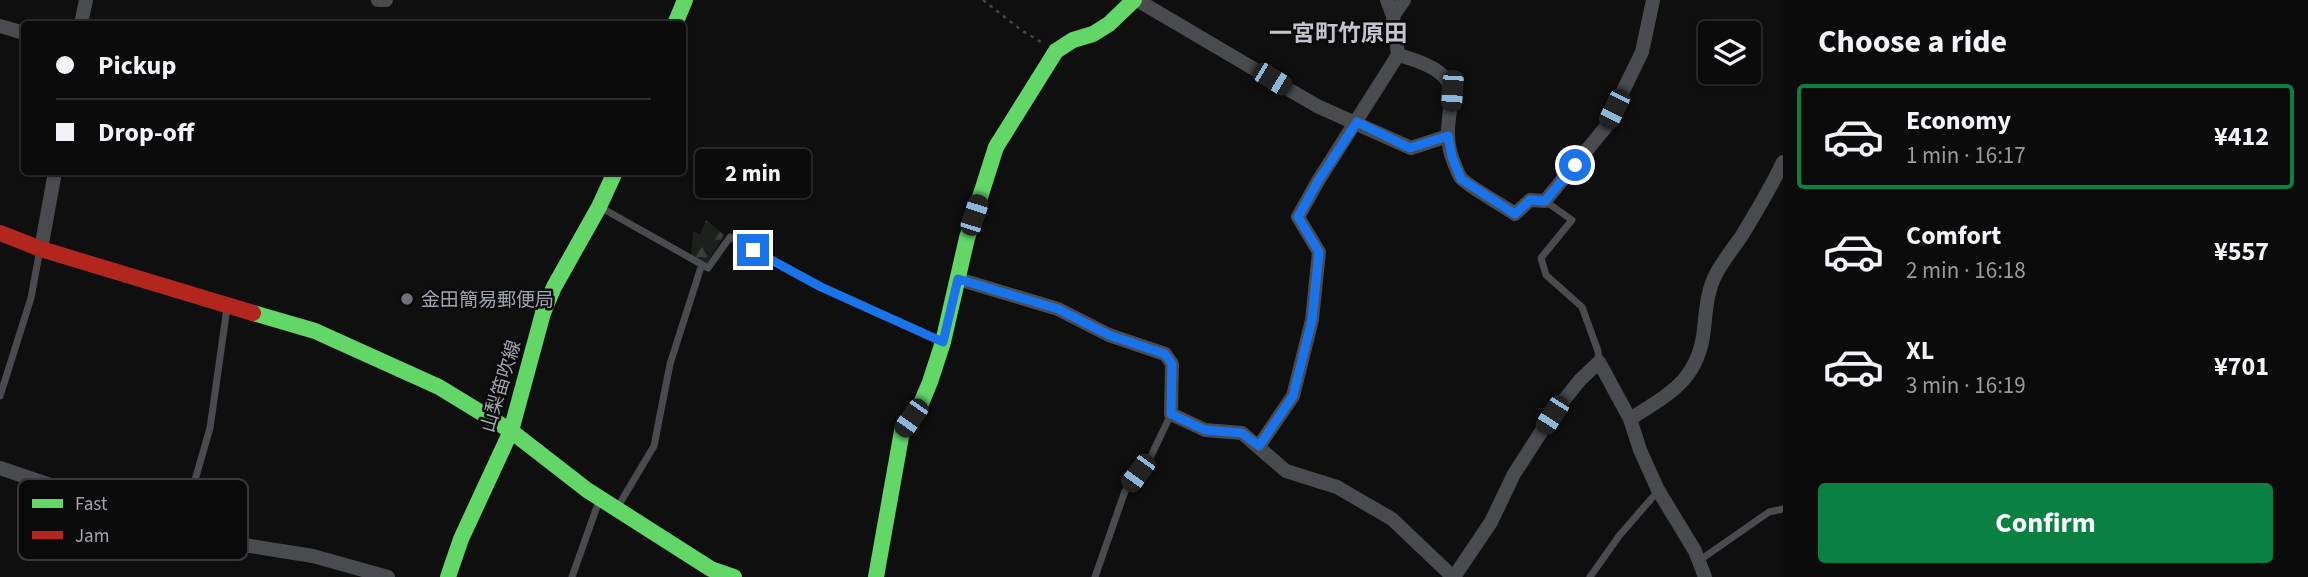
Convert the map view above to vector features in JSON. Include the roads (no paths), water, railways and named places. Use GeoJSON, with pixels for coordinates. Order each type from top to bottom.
{"type":"FeatureCollection","features":[{"type":"Feature","properties":{"kind":"street"},"geometry":{"type":"LineString","coordinates":[[82,21],[86,0]]}},
{"type":"Feature","properties":{"kind":"street"},"geometry":{"type":"LineString","coordinates":[[377,0],[386,0]]}},
{"type":"Feature","properties":{"kind":"street"},"geometry":{"type":"LineString","coordinates":[[677,21],[685,0]]}},
{"type":"Feature","properties":{"kind":"street"},"geometry":{"type":"LineString","coordinates":[[876,577],[902,431],[920,406],[930,382],[943,342],[967,238],[996,147],[1056,51],[1109,24],[1135,0],[1317,106],[1410,148],[1448,136]]}},
{"type":"Feature","properties":{"kind":"street"},"geometry":{"type":"LineString","coordinates":[[1259,446],[1293,396],[1312,320],[1319,252],[1298,217],[1398,54],[1388,0]]}},
{"type":"Feature","properties":{"kind":"street"},"geometry":{"type":"LineString","coordinates":[[1393,16],[1404,0]]}},
{"type":"Feature","properties":{"kind":"street"},"geometry":{"type":"LineString","coordinates":[[1398,54],[1438,69],[1447,79],[1452,91],[1448,136],[1452,157],[1461,179],[1515,214],[1530,200],[1545,201],[1605,128],[1642,52],[1653,0]]}},
{"type":"Feature","properties":{"kind":"street"},"geometry":{"type":"LineString","coordinates":[[0,26],[21,32]]}},
{"type":"Feature","properties":{"kind":"street"},"geometry":{"type":"LineString","coordinates":[[1630,419],[1672,393],[1697,362],[1703,339],[1706,306],[1716,273],[1766,197],[1783,162]]}},
{"type":"Feature","properties":{"kind":"street"},"geometry":{"type":"LineString","coordinates":[[41,249],[54,175]]}},
{"type":"Feature","properties":{"kind":"street","name":"山梨笛吹線"},"geometry":{"type":"LineString","coordinates":[[448,577],[461,539],[511,430],[543,313],[614,175]]}},
{"type":"Feature","properties":{"kind":"street"},"geometry":{"type":"LineString","coordinates":[[0,233],[41,249],[227,304],[340,341],[439,387],[511,430],[600,498],[711,569],[734,577]]}},
{"type":"Feature","properties":{"kind":"street"},"geometry":{"type":"LineString","coordinates":[[958,279],[1058,309],[1109,335],[1165,354],[1172,364],[1171,414],[1205,430],[1242,433],[1286,471],[1337,487],[1392,519],[1453,577],[1491,522],[1514,474],[1552,415],[1599,362],[1630,419],[1658,490],[1700,560],[1705,577]]}},
{"type":"Feature","properties":{"kind":"street"},"geometry":{"type":"LineString","coordinates":[[0,468],[32,479]]}},
{"type":"Feature","properties":{"kind":"street"},"geometry":{"type":"LineString","coordinates":[[248,546],[313,556],[361,574],[388,577]]}},
{"type":"Feature","properties":{"kind":"lane"},"geometry":{"type":"LineString","coordinates":[[1545,201],[1572,220],[1541,258],[1546,275],[1582,307],[1598,351],[1599,362]]}},
{"type":"Feature","properties":{"kind":"lane"},"geometry":{"type":"LineString","coordinates":[[599,207],[701,267],[708,268],[730,237],[821,287],[943,342]]}},
{"type":"Feature","properties":{"kind":"lane"},"geometry":{"type":"LineString","coordinates":[[0,396],[31,298],[41,249]]}},
{"type":"Feature","properties":{"kind":"lane"},"geometry":{"type":"LineString","coordinates":[[617,508],[653,446],[670,364],[701,267]]}},
{"type":"Feature","properties":{"kind":"lane"},"geometry":{"type":"LineString","coordinates":[[195,479],[209,428],[227,304]]}},
{"type":"Feature","properties":{"kind":"lane"},"geometry":{"type":"LineString","coordinates":[[1095,577],[1125,491],[1151,456],[1171,414]]}},
{"type":"Feature","properties":{"kind":"lane"},"geometry":{"type":"LineString","coordinates":[[1590,577],[1619,536],[1658,490]]}},
{"type":"Feature","properties":{"kind":"lane"},"geometry":{"type":"LineString","coordinates":[[572,577],[600,498]]}},
{"type":"Feature","properties":{"kind":"lane"},"geometry":{"type":"LineString","coordinates":[[1700,560],[1769,512],[1783,509]]}},
{"type":"Feature","properties":{"kind":"place","name":"金田簡易郵便局"},"geometry":{"type":"Point","coordinates":[407,299]}},
{"type":"Feature","properties":{"kind":"district","name":"一宮町竹原田"},"geometry":{"type":"Point","coordinates":[1338,33]}}]}
